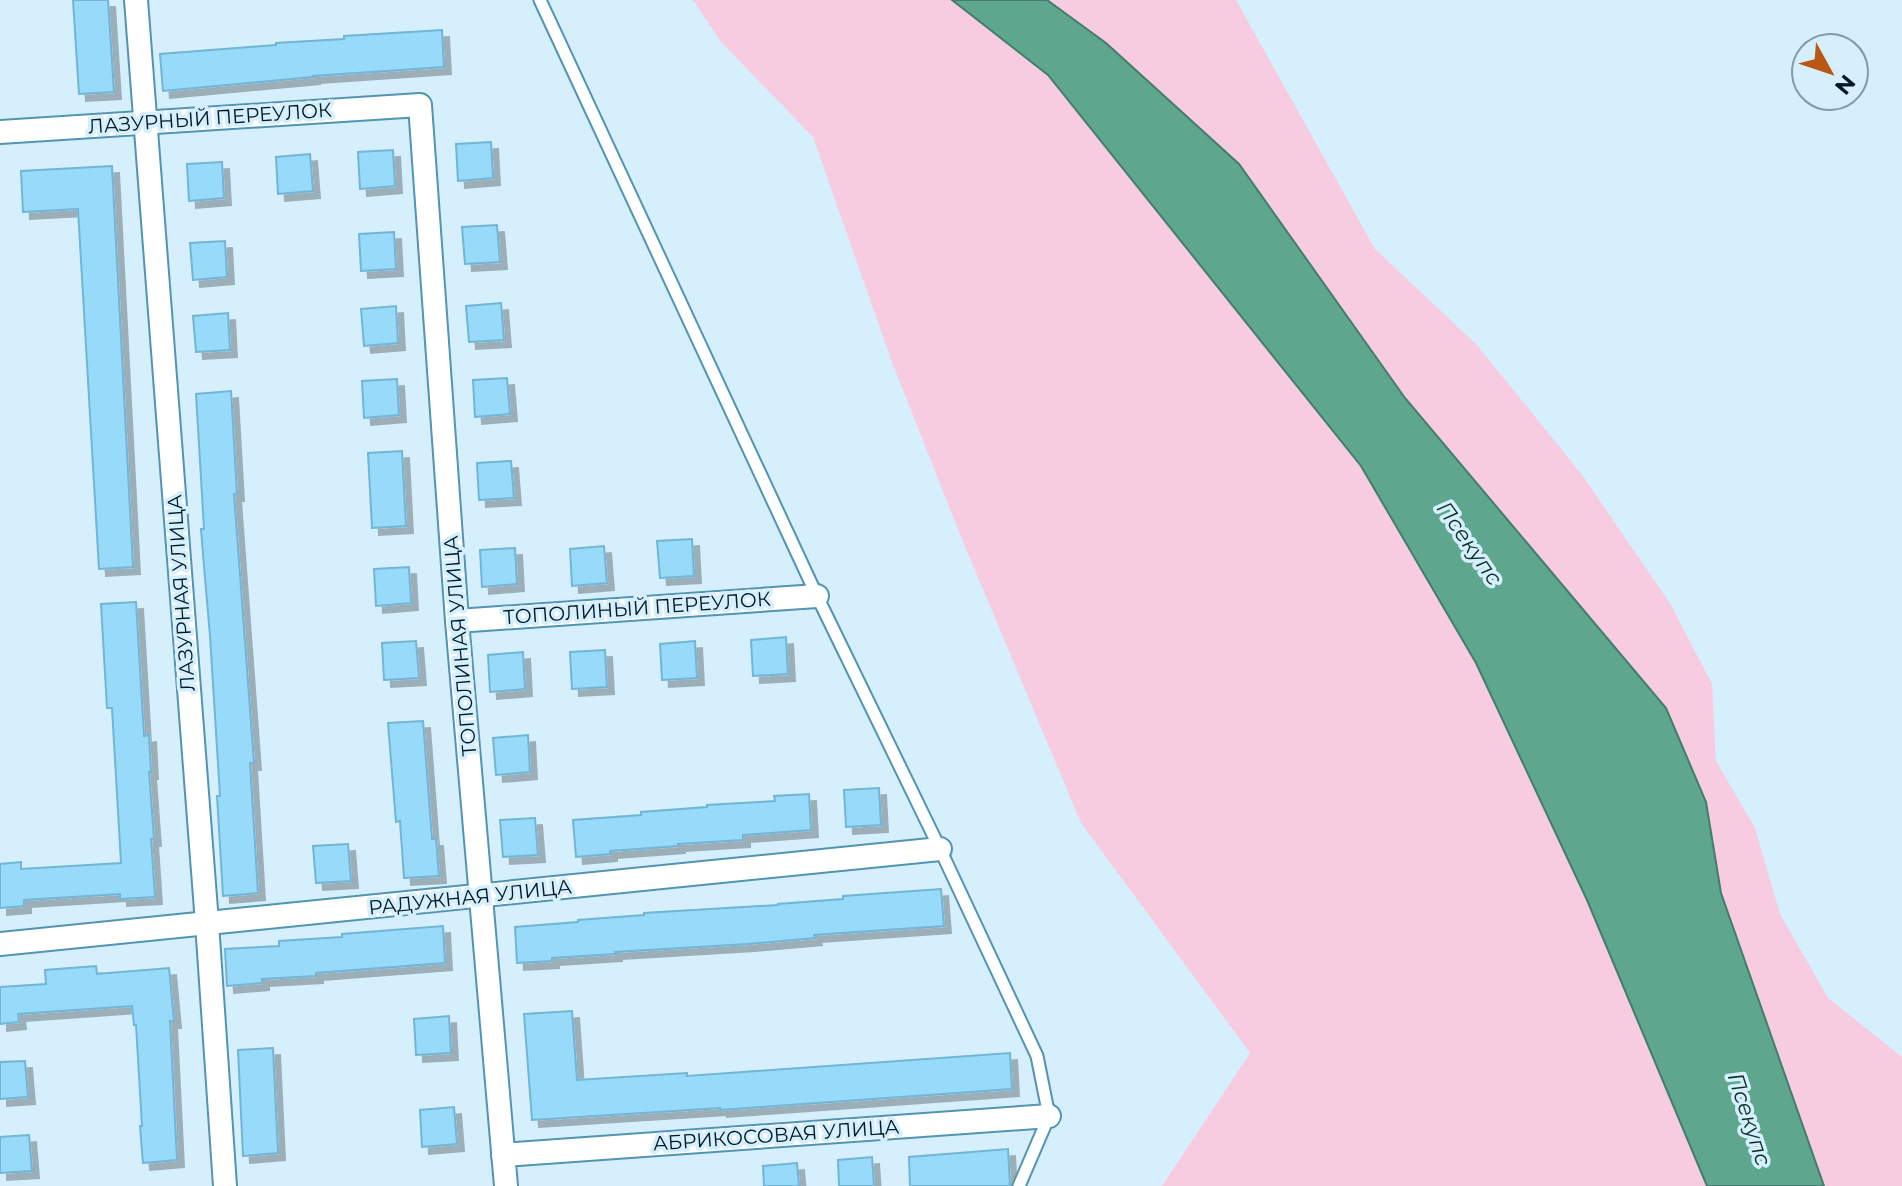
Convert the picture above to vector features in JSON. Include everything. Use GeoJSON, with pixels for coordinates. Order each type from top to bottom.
{"type":"FeatureCollection","features":[{"type":"Feature","properties":{"kind":"street","name":"ЛАЗУРНАЯ УЛИЦА"},"geometry":{"type":"LineString","coordinates":[[136,0],[225,1186]]}},
{"type":"Feature","properties":{"kind":"street","name":"ЛАЗУРНЫЙ ПЕРЕУЛОК"},"geometry":{"type":"LineString","coordinates":[[0,132],[420,105]]}},
{"type":"Feature","properties":{"kind":"street","name":"ТОПОЛИНАЯ УЛИЦА"},"geometry":{"type":"LineString","coordinates":[[420,105],[457,621],[506,1186]]}},
{"type":"Feature","properties":{"kind":"street","name":"ТОПОЛИНЫЙ ПЕРЕУЛОК"},"geometry":{"type":"LineString","coordinates":[[457,621],[817,596]]}},
{"type":"Feature","properties":{"kind":"street","name":"РАДУЖНАЯ УЛИЦА"},"geometry":{"type":"LineString","coordinates":[[0,944],[940,849]]}},
{"type":"Feature","properties":{"kind":"street","name":"АБРИКОСОВАЯ УЛИЦА"},"geometry":{"type":"LineString","coordinates":[[503,1155],[1049,1116]]}},
{"type":"Feature","properties":{"kind":"lane"},"geometry":{"type":"LineString","coordinates":[[540,0],[817,596],[1037,1056],[1049,1116],[1019,1186]]}},
{"type":"Feature","properties":{"kind":"shaded area"},"geometry":{"type":"Polygon","coordinates":[[[693,0],[952,0],[1048,75],[1361,466],[1476,663],[1587,900],[1707,1186],[1162,1186],[1250,1053],[1081,823],[893,365],[813,137],[721,42],[693,0]]]}},
{"type":"Feature","properties":{"kind":"shaded area"},"geometry":{"type":"Polygon","coordinates":[[[1047,0],[1236,0],[1375,249],[1477,345],[1583,476],[1671,605],[1712,684],[1716,761],[1755,828],[1780,914],[1828,998],[1902,1057],[1902,1186],[1824,1186],[1821,1181],[1721,893],[1705,802],[1666,708],[1405,398],[1239,164],[1106,43],[1047,0]]]}},
{"type":"Feature","properties":{"kind":"water","name":"Псекупс"},"geometry":{"type":"Polygon","coordinates":[[[952,0],[1047,0],[1106,43],[1239,164],[1405,398],[1666,708],[1706,802],[1721,893],[1824,1186],[1707,1186],[1587,900],[1476,663],[1361,466],[1048,75],[952,0]]]}},
{"type":"Feature","properties":{"kind":"building"},"geometry":{"type":"Polygon","coordinates":[[[73,0],[108,0],[114,92],[79,94],[73,0]]]}},
{"type":"Feature","properties":{"kind":"building"},"geometry":{"type":"Polygon","coordinates":[[[442,30],[444,67],[163,91],[160,54],[442,30]]]}},
{"type":"Feature","properties":{"kind":"building"},"geometry":{"type":"Polygon","coordinates":[[[491,142],[493,178],[458,181],[456,144],[491,142]]]}},
{"type":"Feature","properties":{"kind":"building"},"geometry":{"type":"Polygon","coordinates":[[[393,150],[395,186],[360,189],[358,152],[393,150]]]}},
{"type":"Feature","properties":{"kind":"building"},"geometry":{"type":"Polygon","coordinates":[[[310,154],[313,191],[278,194],[276,157],[310,154]]]}},
{"type":"Feature","properties":{"kind":"building"},"geometry":{"type":"Polygon","coordinates":[[[222,162],[224,198],[189,201],[187,164],[222,162]]]}},
{"type":"Feature","properties":{"kind":"building"},"geometry":{"type":"Polygon","coordinates":[[[112,166],[133,567],[99,569],[78,209],[23,212],[21,171],[112,166]]]}},
{"type":"Feature","properties":{"kind":"building"},"geometry":{"type":"Polygon","coordinates":[[[497,225],[500,262],[465,264],[462,227],[497,225]]]}},
{"type":"Feature","properties":{"kind":"building"},"geometry":{"type":"Polygon","coordinates":[[[394,232],[396,269],[361,271],[359,234],[394,232]]]}},
{"type":"Feature","properties":{"kind":"building"},"geometry":{"type":"Polygon","coordinates":[[[225,241],[227,277],[193,280],[190,243],[225,241]]]}},
{"type":"Feature","properties":{"kind":"building"},"geometry":{"type":"Polygon","coordinates":[[[501,303],[504,340],[469,342],[466,306],[501,303]]]}},
{"type":"Feature","properties":{"kind":"building"},"geometry":{"type":"Polygon","coordinates":[[[396,306],[398,343],[364,346],[361,309],[396,306]]]}},
{"type":"Feature","properties":{"kind":"building"},"geometry":{"type":"Polygon","coordinates":[[[228,313],[230,350],[196,352],[193,316],[228,313]]]}},
{"type":"Feature","properties":{"kind":"building"},"geometry":{"type":"Polygon","coordinates":[[[507,378],[510,414],[475,417],[473,380],[507,378]]]}},
{"type":"Feature","properties":{"kind":"building"},"geometry":{"type":"Polygon","coordinates":[[[397,379],[399,415],[364,418],[362,381],[397,379]]]}},
{"type":"Feature","properties":{"kind":"building"},"geometry":{"type":"Polygon","coordinates":[[[231,391],[237,494],[234,494],[254,763],[250,763],[258,893],[223,896],[196,394],[231,391]]]}},
{"type":"Feature","properties":{"kind":"building"},"geometry":{"type":"Polygon","coordinates":[[[402,451],[406,526],[372,528],[368,453],[402,451]]]}},
{"type":"Feature","properties":{"kind":"building"},"geometry":{"type":"Polygon","coordinates":[[[511,461],[514,498],[479,500],[477,463],[511,461]]]}},
{"type":"Feature","properties":{"kind":"building"},"geometry":{"type":"Polygon","coordinates":[[[692,539],[694,576],[660,578],[657,541],[692,539]]]}},
{"type":"Feature","properties":{"kind":"building"},"geometry":{"type":"Polygon","coordinates":[[[604,546],[607,583],[572,586],[570,549],[604,546]]]}},
{"type":"Feature","properties":{"kind":"building"},"geometry":{"type":"Polygon","coordinates":[[[515,548],[517,584],[482,587],[480,550],[515,548]]]}},
{"type":"Feature","properties":{"kind":"building"},"geometry":{"type":"Polygon","coordinates":[[[409,567],[411,603],[376,606],[374,569],[409,567]]]}},
{"type":"Feature","properties":{"kind":"building"},"geometry":{"type":"Polygon","coordinates":[[[136,602],[144,736],[149,735],[155,897],[120,899],[120,894],[24,900],[24,906],[0,908],[0,864],[21,862],[21,869],[121,863],[112,708],[107,708],[101,604],[136,602]]]}},
{"type":"Feature","properties":{"kind":"building"},"geometry":{"type":"Polygon","coordinates":[[[786,637],[788,674],[753,676],[751,640],[786,637]]]}},
{"type":"Feature","properties":{"kind":"building"},"geometry":{"type":"Polygon","coordinates":[[[416,641],[419,678],[384,680],[382,643],[416,641]]]}},
{"type":"Feature","properties":{"kind":"building"},"geometry":{"type":"Polygon","coordinates":[[[695,641],[697,678],[662,680],[660,644],[695,641]]]}},
{"type":"Feature","properties":{"kind":"building"},"geometry":{"type":"Polygon","coordinates":[[[605,650],[607,687],[572,689],[570,652],[605,650]]]}},
{"type":"Feature","properties":{"kind":"building"},"geometry":{"type":"Polygon","coordinates":[[[523,652],[525,689],[490,692],[488,655],[523,652]]]}},
{"type":"Feature","properties":{"kind":"building"},"geometry":{"type":"Polygon","coordinates":[[[423,721],[432,839],[436,839],[439,876],[404,878],[388,723],[423,721]]]}},
{"type":"Feature","properties":{"kind":"building"},"geometry":{"type":"Polygon","coordinates":[[[528,735],[530,772],[496,775],[493,738],[528,735]]]}},
{"type":"Feature","properties":{"kind":"building"},"geometry":{"type":"Polygon","coordinates":[[[879,788],[881,825],[846,827],[844,790],[879,788]]]}},
{"type":"Feature","properties":{"kind":"building"},"geometry":{"type":"Polygon","coordinates":[[[809,794],[811,830],[743,835],[743,840],[678,844],[576,857],[573,820],[775,801],[774,796],[809,794]]]}},
{"type":"Feature","properties":{"kind":"building"},"geometry":{"type":"Polygon","coordinates":[[[535,818],[538,855],[503,857],[500,820],[535,818]]]}},
{"type":"Feature","properties":{"kind":"building"},"geometry":{"type":"Polygon","coordinates":[[[348,844],[351,881],[316,883],[313,846],[348,844]]]}},
{"type":"Feature","properties":{"kind":"building"},"geometry":{"type":"Polygon","coordinates":[[[941,889],[944,926],[814,935],[815,938],[748,944],[615,952],[517,963],[515,927],[644,913],[778,905],[843,899],[843,896],[941,889]]]}},
{"type":"Feature","properties":{"kind":"building"},"geometry":{"type":"Polygon","coordinates":[[[443,926],[445,963],[316,973],[316,976],[262,979],[262,983],[227,986],[225,949],[279,946],[279,941],[443,926]]]}},
{"type":"Feature","properties":{"kind":"building"},"geometry":{"type":"Polygon","coordinates":[[[96,966],[97,974],[169,968],[174,1021],[170,1021],[177,1160],[143,1163],[136,1025],[132,1006],[18,1014],[19,1022],[0,1024],[0,987],[46,984],[45,970],[96,966]]]}},
{"type":"Feature","properties":{"kind":"building"},"geometry":{"type":"Polygon","coordinates":[[[572,1011],[577,1080],[687,1073],[687,1076],[1010,1053],[1012,1089],[532,1120],[524,1014],[572,1011]]]}},
{"type":"Feature","properties":{"kind":"building"},"geometry":{"type":"Polygon","coordinates":[[[449,1016],[451,1053],[416,1055],[414,1019],[449,1016]]]}},
{"type":"Feature","properties":{"kind":"building"},"geometry":{"type":"Polygon","coordinates":[[[273,1048],[278,1153],[243,1156],[238,1050],[273,1048]]]}},
{"type":"Feature","properties":{"kind":"building"},"geometry":{"type":"Polygon","coordinates":[[[25,1061],[28,1097],[0,1099],[0,1062],[25,1061]]]}},
{"type":"Feature","properties":{"kind":"building"},"geometry":{"type":"Polygon","coordinates":[[[454,1107],[457,1144],[422,1147],[420,1110],[454,1107]]]}},
{"type":"Feature","properties":{"kind":"building"},"geometry":{"type":"Polygon","coordinates":[[[29,1135],[32,1171],[0,1173],[0,1137],[29,1135]]]}},
{"type":"Feature","properties":{"kind":"building"},"geometry":{"type":"Polygon","coordinates":[[[1008,1149],[1010,1186],[910,1186],[909,1157],[1008,1149]]]}},
{"type":"Feature","properties":{"kind":"building"},"geometry":{"type":"Polygon","coordinates":[[[872,1157],[874,1186],[839,1186],[838,1160],[872,1157]]]}},
{"type":"Feature","properties":{"kind":"building"},"geometry":{"type":"Polygon","coordinates":[[[797,1163],[799,1186],[764,1186],[763,1166],[797,1163]]]}}]}
